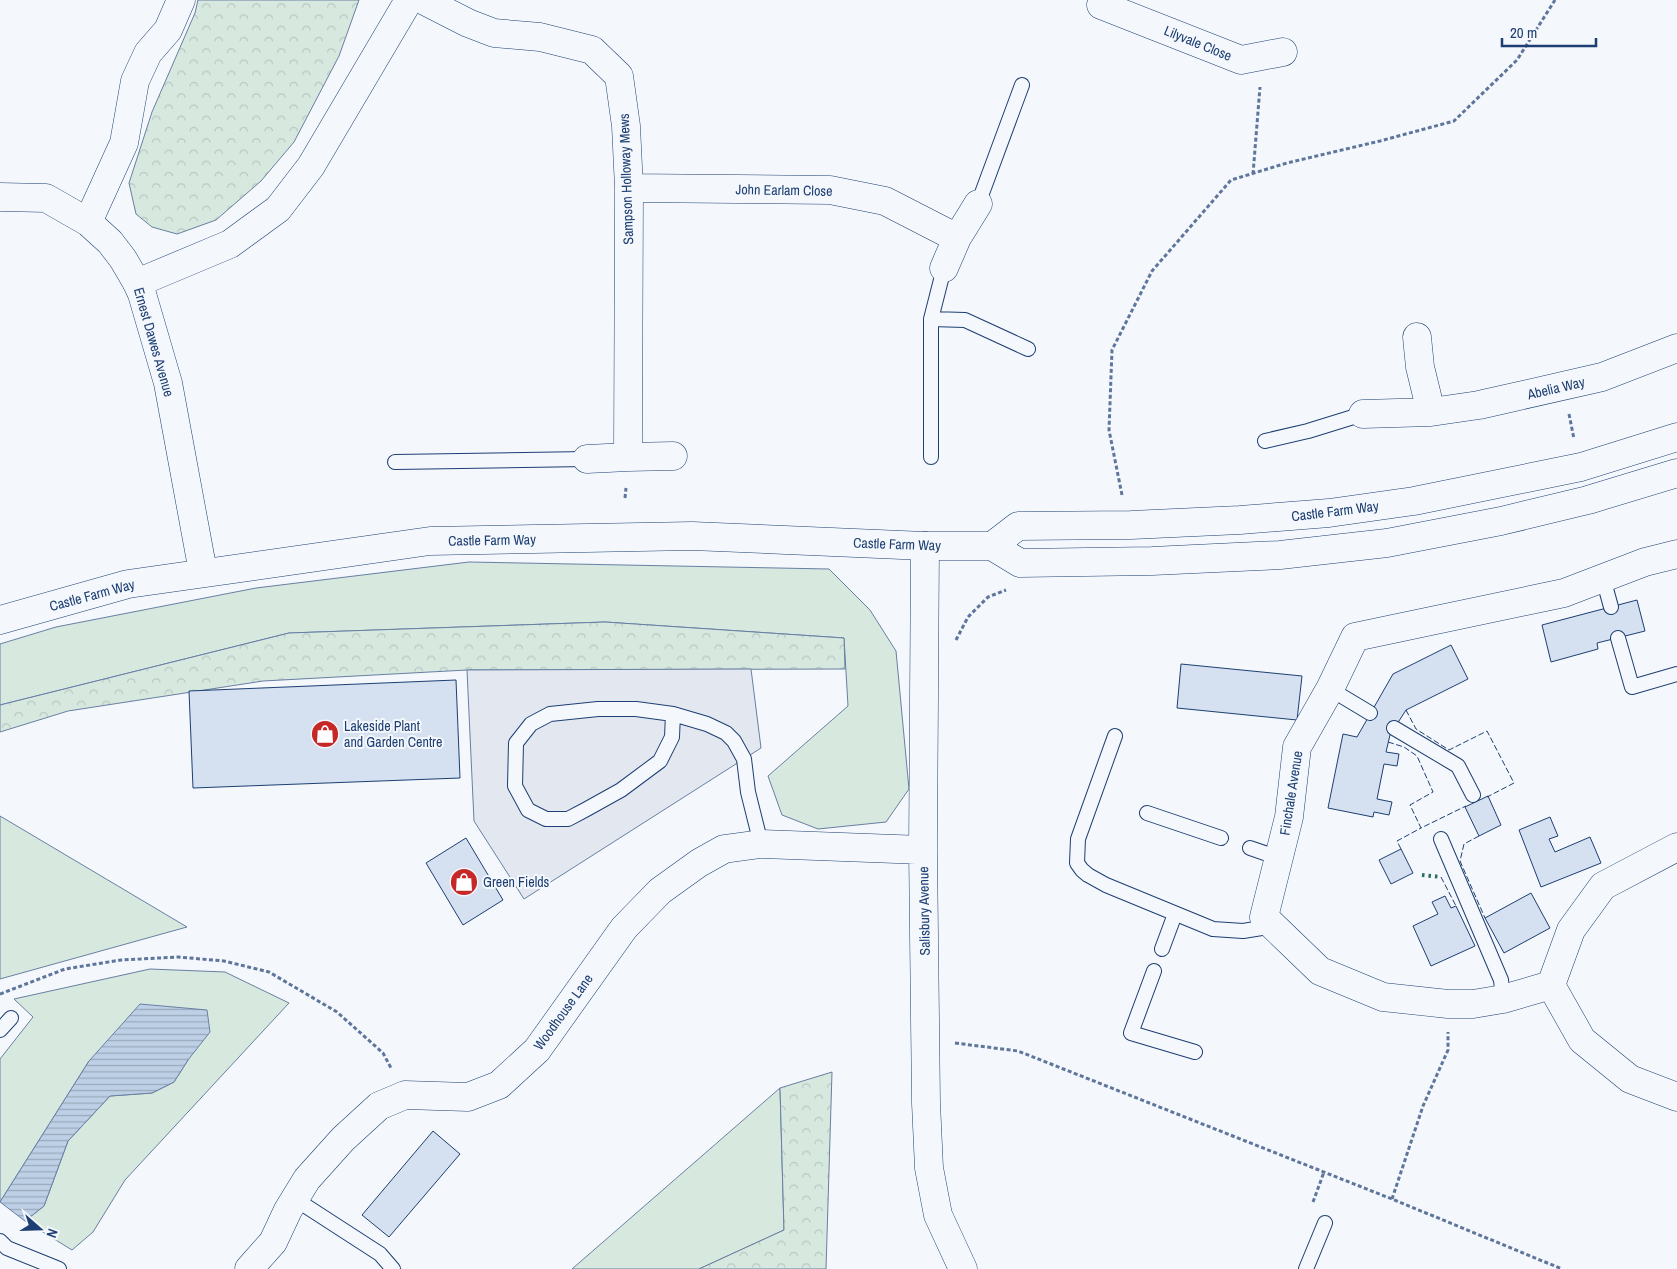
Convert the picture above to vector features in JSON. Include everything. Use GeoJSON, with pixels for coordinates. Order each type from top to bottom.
{"type":"FeatureCollection","features":[{"type":"Feature","properties":{"kind":"street"},"geometry":{"type":"LineString","coordinates":[[88,222],[124,143],[135,81],[148,53],[168,30],[181,0]]}},
{"type":"Feature","properties":{"kind":"street"},"geometry":{"type":"LineString","coordinates":[[137,282],[230,244],[278,209],[311,166],[409,0]]}},
{"type":"Feature","properties":{"kind":"street","name":"Sampson Holloway Mews"},"geometry":{"type":"LineString","coordinates":[[423,0],[468,23],[494,33],[540,36],[592,50],[618,76],[626,126],[629,188],[628,457]]}},
{"type":"Feature","properties":{"kind":"street","name":"Lilyvale Close"},"geometry":{"type":"LineString","coordinates":[[1101,5],[1147,10],[1241,60],[1273,54]]}},
{"type":"Feature","properties":{"kind":"street","name":"John Earlam Close"},"geometry":{"type":"LineString","coordinates":[[629,188],[830,190],[885,201],[957,238]]}},
{"type":"Feature","properties":{"kind":"street","name":"Ernest Dawes Avenue"},"geometry":{"type":"LineString","coordinates":[[0,196],[46,198],[88,222],[110,242],[137,282],[168,383],[203,572]]}},
{"type":"Feature","properties":{"kind":"street"},"geometry":{"type":"LineString","coordinates":[[944,268],[957,238],[978,204]]}},
{"type":"Feature","properties":{"kind":"street"},"geometry":{"type":"LineString","coordinates":[[1417,337],[1420,367],[1431,412]]}},
{"type":"Feature","properties":{"kind":"street","name":"Abelia Way"},"geometry":{"type":"LineString","coordinates":[[1363,414],[1431,412],[1479,405],[1602,377],[1677,348]]}},
{"type":"Feature","properties":{"kind":"street","name":"Castle Farm Way"},"geometry":{"type":"LineString","coordinates":[[0,620],[128,584],[430,541],[692,536],[925,546],[992,546],[1018,526],[1131,525],[1240,520],[1329,513],[1414,501],[1581,467],[1677,436]]}},
{"type":"Feature","properties":{"kind":"street"},"geometry":{"type":"LineString","coordinates":[[587,459],[673,456]]}},
{"type":"Feature","properties":{"kind":"street"},"geometry":{"type":"LineString","coordinates":[[992,546],[1020,563],[1152,561],[1280,555],[1387,543],[1501,520],[1588,500],[1677,473]]}},
{"type":"Feature","properties":{"kind":"street","name":"Salisbury Avenue"},"geometry":{"type":"LineString","coordinates":[[925,546],[923,850],[926,1103],[929,1168],[938,1214],[963,1269]]}},
{"type":"Feature","properties":{"kind":"street","name":"Finchale Avenue"},"geometry":{"type":"LineString","coordinates":[[1551,985],[1503,999],[1473,1004],[1448,1004],[1384,997],[1320,970],[1264,917],[1289,817],[1297,747],[1330,689],[1355,637],[1564,593],[1645,562],[1677,554]]}},
{"type":"Feature","properties":{"kind":"street","name":"Woodhouse Lane"},"geometry":{"type":"LineString","coordinates":[[249,1269],[273,1242],[295,1199],[308,1179],[343,1139],[379,1106],[405,1095],[468,1097],[499,1085],[537,1050],[624,928],[660,891],[699,863],[724,849],[761,844],[923,850]]}},
{"type":"Feature","properties":{"kind":"street"},"geometry":{"type":"LineString","coordinates":[[1677,847],[1603,886],[1571,930],[1551,985],[1582,1040],[1630,1080],[1677,1097]]}},
{"type":"Feature","properties":{"kind":"lane"},"geometry":{"type":"LineString","coordinates":[[978,204],[1022,85]]}},
{"type":"Feature","properties":{"kind":"lane"},"geometry":{"type":"LineString","coordinates":[[931,458],[931,319],[944,268]]}},
{"type":"Feature","properties":{"kind":"lane"},"geometry":{"type":"LineString","coordinates":[[931,319],[965,320],[1028,349]]}},
{"type":"Feature","properties":{"kind":"lane"},"geometry":{"type":"LineString","coordinates":[[1265,440],[1308,431],[1363,414]]}},
{"type":"Feature","properties":{"kind":"lane"},"geometry":{"type":"LineString","coordinates":[[395,462],[587,459]]}},
{"type":"Feature","properties":{"kind":"lane"},"geometry":{"type":"LineString","coordinates":[[1603,578],[1611,607]]}},
{"type":"Feature","properties":{"kind":"lane"},"geometry":{"type":"LineString","coordinates":[[1618,638],[1632,687],[1677,674]]}},
{"type":"Feature","properties":{"kind":"lane"},"geometry":{"type":"LineString","coordinates":[[1330,689],[1370,713]]}},
{"type":"Feature","properties":{"kind":"lane"},"geometry":{"type":"LineString","coordinates":[[672,714],[672,737],[660,761],[621,790],[568,818],[546,819],[528,810],[515,786],[516,743],[531,724],[550,714],[598,709],[636,709],[672,714],[707,724],[726,733],[734,742],[744,759],[748,792],[761,844]]}},
{"type":"Feature","properties":{"kind":"lane"},"geometry":{"type":"LineString","coordinates":[[1394,728],[1458,766],[1473,795]]}},
{"type":"Feature","properties":{"kind":"lane"},"geometry":{"type":"LineString","coordinates":[[1115,736],[1078,839],[1077,863],[1088,875],[1106,885],[1202,926],[1221,931],[1242,931],[1274,926]]}},
{"type":"Feature","properties":{"kind":"lane"},"geometry":{"type":"LineString","coordinates":[[1147,813],[1221,838]]}},
{"type":"Feature","properties":{"kind":"lane"},"geometry":{"type":"LineString","coordinates":[[1442,839],[1501,980],[1503,999]]}},
{"type":"Feature","properties":{"kind":"lane"},"geometry":{"type":"LineString","coordinates":[[1250,848],[1279,858]]}},
{"type":"Feature","properties":{"kind":"lane"},"geometry":{"type":"LineString","coordinates":[[1162,948],[1174,914]]}},
{"type":"Feature","properties":{"kind":"lane"},"geometry":{"type":"LineString","coordinates":[[1154,971],[1131,1033],[1195,1052]]}},
{"type":"Feature","properties":{"kind":"lane"},"geometry":{"type":"LineString","coordinates":[[0,1030],[11,1018]]}},
{"type":"Feature","properties":{"kind":"lane"},"geometry":{"type":"LineString","coordinates":[[295,1199],[380,1254],[393,1269]]}},
{"type":"Feature","properties":{"kind":"lane"},"geometry":{"type":"LineString","coordinates":[[1306,1269],[1325,1223]]}},
{"type":"Feature","properties":{"kind":"lane"},"geometry":{"type":"LineString","coordinates":[[0,1241],[7,1248],[59,1269]]}},
{"type":"Feature","properties":{"kind":"path"},"geometry":{"type":"LineString","coordinates":[[1131,525],[1126,516],[1109,430],[1112,350],[1152,271],[1232,180],[1288,163],[1454,121],[1517,60],[1555,0]]}},
{"type":"Feature","properties":{"kind":"path"},"geometry":{"type":"LineString","coordinates":[[1253,174],[1273,54]]}},
{"type":"Feature","properties":{"kind":"path"},"geometry":{"type":"LineString","coordinates":[[954,644],[968,617],[988,597],[1010,588]]}},
{"type":"Feature","properties":{"kind":"path"},"geometry":{"type":"LineString","coordinates":[[0,994],[66,969],[121,960],[178,957],[224,960],[269,972],[337,1012],[383,1053],[405,1095]]}},
{"type":"Feature","properties":{"kind":"path"},"geometry":{"type":"LineString","coordinates":[[1392,1199],[1424,1106],[1448,1050],[1448,1004]]}},
{"type":"Feature","properties":{"kind":"path"},"geometry":{"type":"LineString","coordinates":[[950,1043],[1018,1051],[1392,1199],[1562,1269]]}},
{"type":"Feature","properties":{"kind":"green space"},"geometry":{"type":"Polygon","coordinates":[[[198,0],[359,0],[339,56],[294,142],[261,181],[216,220],[177,234],[152,227],[136,214],[129,183],[152,112],[195,13],[198,0]]]}},
{"type":"Feature","properties":{"kind":"green space"},"geometry":{"type":"Polygon","coordinates":[[[469,562],[829,569],[870,610],[896,651],[909,789],[886,822],[818,829],[782,815],[768,776],[848,706],[844,638],[605,622],[289,633],[0,705],[0,644],[56,627],[256,588],[469,562]]]}},
{"type":"Feature","properties":{"kind":"green space"},"geometry":{"type":"Polygon","coordinates":[[[605,622],[844,638],[845,669],[467,670],[263,681],[68,711],[0,732],[0,705],[289,633],[605,622]]]}},
{"type":"Feature","properties":{"kind":"green space"},"geometry":{"type":"Polygon","coordinates":[[[0,816],[187,927],[0,979],[0,816]]]}},
{"type":"Feature","properties":{"kind":"green space"},"geometry":{"type":"Polygon","coordinates":[[[150,969],[225,972],[289,1003],[125,1180],[93,1232],[72,1250],[25,1221],[44,1206],[68,1141],[110,1096],[152,1093],[174,1082],[188,1060],[89,1061],[0,1202],[0,1059],[33,1017],[14,999],[150,969]]]}},
{"type":"Feature","properties":{"kind":"green space"},"geometry":{"type":"Polygon","coordinates":[[[832,1072],[826,1269],[699,1269],[784,1230],[780,1088],[832,1072]]]}},
{"type":"Feature","properties":{"kind":"green space"},"geometry":{"type":"Polygon","coordinates":[[[780,1088],[784,1230],[699,1269],[572,1269],[780,1088]]]}},
{"type":"Feature","properties":{"kind":"shaded area"},"geometry":{"type":"Polygon","coordinates":[[[751,669],[761,748],[524,899],[474,821],[467,670],[751,669]]]}},
{"type":"Feature","properties":{"kind":"water"},"geometry":{"type":"Polygon","coordinates":[[[140,1004],[207,1010],[210,1032],[174,1082],[152,1093],[110,1096],[68,1141],[44,1206],[25,1221],[0,1202],[89,1061],[140,1004]]]}},
{"type":"Feature","properties":{"kind":"building"},"geometry":{"type":"Polygon","coordinates":[[[1637,600],[1645,631],[1597,643],[1598,649],[1551,662],[1542,625],[1637,600]]]}},
{"type":"Feature","properties":{"kind":"building"},"geometry":{"type":"Polygon","coordinates":[[[1451,645],[1468,679],[1406,710],[1390,735],[1386,752],[1399,754],[1397,766],[1384,764],[1377,799],[1392,802],[1389,815],[1374,812],[1373,817],[1328,808],[1343,734],[1357,737],[1393,674],[1451,645]]]}},
{"type":"Feature","properties":{"kind":"building"},"geometry":{"type":"Polygon","coordinates":[[[1181,664],[1302,676],[1297,720],[1177,708],[1181,664]]]}},
{"type":"Feature","properties":{"kind":"building","name":"Lakeside Plant and Garden Centre"},"geometry":{"type":"Polygon","coordinates":[[[456,680],[460,778],[193,788],[189,691],[456,680]]]}},
{"type":"Feature","properties":{"kind":"building"},"geometry":{"type":"Polygon","coordinates":[[[1488,796],[1501,825],[1479,836],[1465,807],[1488,796]]]}},
{"type":"Feature","properties":{"kind":"building"},"geometry":{"type":"Polygon","coordinates":[[[1550,817],[1558,836],[1549,839],[1555,852],[1590,837],[1601,863],[1541,887],[1519,830],[1550,817]]]}},
{"type":"Feature","properties":{"kind":"building","name":"Green Fields"},"geometry":{"type":"Polygon","coordinates":[[[466,838],[503,900],[463,925],[426,863],[466,838]]]}},
{"type":"Feature","properties":{"kind":"building"},"geometry":{"type":"Polygon","coordinates":[[[1401,849],[1413,873],[1391,884],[1379,860],[1401,849]]]}},
{"type":"Feature","properties":{"kind":"building"},"geometry":{"type":"Polygon","coordinates":[[[1531,893],[1550,928],[1504,953],[1485,918],[1531,893]]]}},
{"type":"Feature","properties":{"kind":"building"},"geometry":{"type":"Polygon","coordinates":[[[1445,896],[1451,908],[1456,906],[1475,946],[1431,966],[1413,926],[1438,914],[1432,902],[1445,896]]]}},
{"type":"Feature","properties":{"kind":"building"},"geometry":{"type":"Polygon","coordinates":[[[433,1131],[460,1154],[389,1237],[362,1215],[433,1131]]]}},
{"type":"Feature","properties":{"kind":"hedge"},"geometry":{"type":"LineString","coordinates":[[1422,875],[1441,877]]}},
{"type":"Feature","properties":{"kind":"fence"},"geometry":{"type":"LineString","coordinates":[[1406,710],[1416,729],[1449,750],[1487,731],[1514,783],[1487,797]]}},
{"type":"Feature","properties":{"kind":"fence"},"geometry":{"type":"LineString","coordinates":[[1388,742],[1404,747],[1417,756],[1433,792],[1410,805],[1421,828],[1466,806]]}},
{"type":"Feature","properties":{"kind":"fence"},"geometry":{"type":"LineString","coordinates":[[1401,849],[1397,841],[1421,828]]}},
{"type":"Feature","properties":{"kind":"fence"},"geometry":{"type":"LineString","coordinates":[[1479,836],[1464,844],[1460,861],[1485,918]]}},
{"type":"Feature","properties":{"kind":"fence"},"geometry":{"type":"LineString","coordinates":[[1441,877],[1456,906]]}},
{"type":"Feature","properties":{"kind":"place","name":"Lakeside Plant and Garden Centre"},"geometry":{"type":"Point","coordinates":[325,734]}},
{"type":"Feature","properties":{"kind":"place","name":"Green Fields"},"geometry":{"type":"Point","coordinates":[464,882]}}]}
